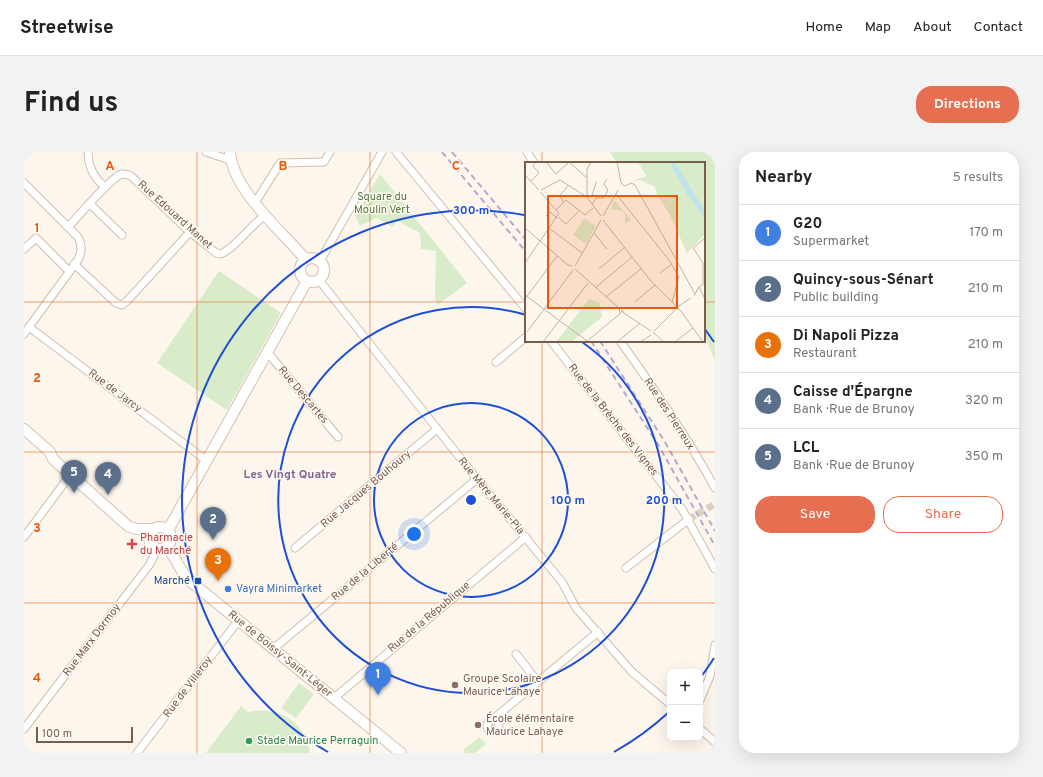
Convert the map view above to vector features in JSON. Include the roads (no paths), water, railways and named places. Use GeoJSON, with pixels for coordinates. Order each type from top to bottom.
{"type":"FeatureCollection","features":[{"type":"Feature","properties":{"kind":"main road"},"geometry":{"type":"LineString","coordinates":[[230,156],[240,183],[306,260]]}},
{"type":"Feature","properties":{"kind":"main road"},"geometry":{"type":"LineString","coordinates":[[313,258],[320,261],[324,271],[319,280],[315,282],[307,281],[300,272],[301,265],[306,260],[313,258]]}},
{"type":"Feature","properties":{"kind":"main road"},"geometry":{"type":"LineString","coordinates":[[136,528],[149,539],[151,545],[157,549],[168,547],[171,540],[168,530],[307,281]]}},
{"type":"Feature","properties":{"kind":"main road"},"geometry":{"type":"LineString","coordinates":[[24,429],[128,526],[154,530],[161,527],[168,530]]}},
{"type":"Feature","properties":{"kind":"main road"},"geometry":{"type":"LineString","coordinates":[[149,539],[154,530]]}},
{"type":"Feature","properties":{"kind":"main road","name":"Rue de Boissy-Saint-Léger"},"geometry":{"type":"LineString","coordinates":[[168,547],[182,571],[190,581],[401,753]]}},
{"type":"Feature","properties":{"kind":"street"},"geometry":{"type":"LineString","coordinates":[[88,152],[88,162],[95,179],[105,187]]}},
{"type":"Feature","properties":{"kind":"street"},"geometry":{"type":"LineString","coordinates":[[206,152],[230,156]]}},
{"type":"Feature","properties":{"kind":"street"},"geometry":{"type":"LineString","coordinates":[[256,203],[280,163],[324,162],[330,152]]}},
{"type":"Feature","properties":{"kind":"street"},"geometry":{"type":"LineString","coordinates":[[320,261],[382,152]]}},
{"type":"Feature","properties":{"kind":"street"},"geometry":{"type":"LineString","coordinates":[[396,152],[525,309]]}},
{"type":"Feature","properties":{"kind":"street"},"geometry":{"type":"LineString","coordinates":[[527,152],[533,162]]}},
{"type":"Feature","properties":{"kind":"street","name":"Rue Edouard Manet"},"geometry":{"type":"LineString","coordinates":[[68,227],[116,176],[122,174],[131,176],[190,232],[216,252],[224,253],[259,219],[266,215]]}},
{"type":"Feature","properties":{"kind":"street"},"geometry":{"type":"LineString","coordinates":[[24,183],[78,237],[81,245],[81,253],[70,271],[24,334]]}},
{"type":"Feature","properties":{"kind":"street"},"geometry":{"type":"LineString","coordinates":[[90,204],[122,235]]}},
{"type":"Feature","properties":{"kind":"street"},"geometry":{"type":"LineString","coordinates":[[74,264],[116,302],[122,305],[128,301],[190,232]]}},
{"type":"Feature","properties":{"kind":"street"},"geometry":{"type":"LineString","coordinates":[[24,249],[36,238],[70,271]]}},
{"type":"Feature","properties":{"kind":"street","name":"Rue Mère Marie-Pia"},"geometry":{"type":"LineString","coordinates":[[319,280],[477,479],[562,582],[576,608],[632,672],[667,701]]}},
{"type":"Feature","properties":{"kind":"street","name":"Rue de Jarcy"},"geometry":{"type":"LineString","coordinates":[[29,327],[207,461]]}},
{"type":"Feature","properties":{"kind":"street"},"geometry":{"type":"LineString","coordinates":[[496,362],[525,338]]}},
{"type":"Feature","properties":{"kind":"street","name":"Rue de la Brèche des Vignes"},"geometry":{"type":"LineString","coordinates":[[552,342],[688,519],[715,568]]}},
{"type":"Feature","properties":{"kind":"street","name":"Rue des Pierreux"},"geometry":{"type":"LineString","coordinates":[[621,342],[660,399],[715,488]]}},
{"type":"Feature","properties":{"kind":"street","name":"Rue Descartes"},"geometry":{"type":"LineString","coordinates":[[268,353],[338,438]]}},
{"type":"Feature","properties":{"kind":"street","name":"Rue Jacques Bouhoury"},"geometry":{"type":"LineString","coordinates":[[295,548],[437,429]]}},
{"type":"Feature","properties":{"kind":"street"},"geometry":{"type":"LineString","coordinates":[[24,537],[71,474]]}},
{"type":"Feature","properties":{"kind":"street","name":"Rue de la Liberté"},"geometry":{"type":"LineString","coordinates":[[273,649],[477,479]]}},
{"type":"Feature","properties":{"kind":"street"},"geometry":{"type":"LineString","coordinates":[[626,568],[688,519]]}},
{"type":"Feature","properties":{"kind":"street","name":"Rue de la République"},"geometry":{"type":"LineString","coordinates":[[334,698],[526,537]]}},
{"type":"Feature","properties":{"kind":"street","name":"Rue Marx Dormoy"},"geometry":{"type":"LineString","coordinates":[[24,729],[150,564],[157,549]]}},
{"type":"Feature","properties":{"kind":"street","name":"Rue de Villeroy"},"geometry":{"type":"LineString","coordinates":[[137,753],[238,621]]}},
{"type":"Feature","properties":{"kind":"street"},"geometry":{"type":"LineString","coordinates":[[492,720],[598,632]]}},
{"type":"Feature","properties":{"kind":"street"},"geometry":{"type":"LineString","coordinates":[[703,693],[710,676],[715,646]]}},
{"type":"Feature","properties":{"kind":"street"},"geometry":{"type":"LineString","coordinates":[[516,654],[538,682]]}},
{"type":"Feature","properties":{"kind":"street"},"geometry":{"type":"LineString","coordinates":[[703,732],[715,742]]}},
{"type":"Feature","properties":{"kind":"tunnel"},"geometry":{"type":"LineString","coordinates":[[689,519],[715,504]]}},
{"type":"Feature","properties":{"kind":"railway"},"geometry":{"type":"LineString","coordinates":[[442,152],[525,251]]}},
{"type":"Feature","properties":{"kind":"railway"},"geometry":{"type":"LineString","coordinates":[[452,152],[525,239]]}},
{"type":"Feature","properties":{"kind":"railway"},"geometry":{"type":"LineString","coordinates":[[592,342],[659,446],[715,546]]}},
{"type":"Feature","properties":{"kind":"railway"},"geometry":{"type":"LineString","coordinates":[[601,342],[665,442],[715,531]]}},
{"type":"Feature","properties":{"kind":"place","name":"LCL"},"geometry":{"type":"Point","coordinates":[74,493]}},
{"type":"Feature","properties":{"kind":"place","name":"Caisse d'Épargne"},"geometry":{"type":"Point","coordinates":[108,495]}},
{"type":"Feature","properties":{"kind":"place","name":"Quincy-sous-Sénart"},"geometry":{"type":"Point","coordinates":[213,540]}},
{"type":"Feature","properties":{"kind":"place","name":"Pharmacie du Marché"},"geometry":{"type":"Point","coordinates":[132,544]}},
{"type":"Feature","properties":{"kind":"place","name":"Marché"},"geometry":{"type":"Point","coordinates":[198,581]}},
{"type":"Feature","properties":{"kind":"place","name":"Di Napoli Pizza"},"geometry":{"type":"Point","coordinates":[218,581]}},
{"type":"Feature","properties":{"kind":"place","name":"Vayra Minimarket"},"geometry":{"type":"Point","coordinates":[228,589]}},
{"type":"Feature","properties":{"kind":"place","name":"Groupe Scolaire Maurice Lahaye"},"geometry":{"type":"Point","coordinates":[455,685]}},
{"type":"Feature","properties":{"kind":"place","name":"G20"},"geometry":{"type":"Point","coordinates":[378,695]}},
{"type":"Feature","properties":{"kind":"place","name":"École élémentaire Maurice Lahaye"},"geometry":{"type":"Point","coordinates":[478,725]}},
{"type":"Feature","properties":{"kind":"place","name":"Stade Maurice Perraguin"},"geometry":{"type":"Point","coordinates":[249,741]}},
{"type":"Feature","properties":{"kind":"district","name":"Les Vingt Quatre"},"geometry":{"type":"Point","coordinates":[290,475]}},
{"type":"Feature","properties":{"kind":"park label","name":"Square du Moulin Vert"},"geometry":{"type":"Point","coordinates":[382,203]}}]}
